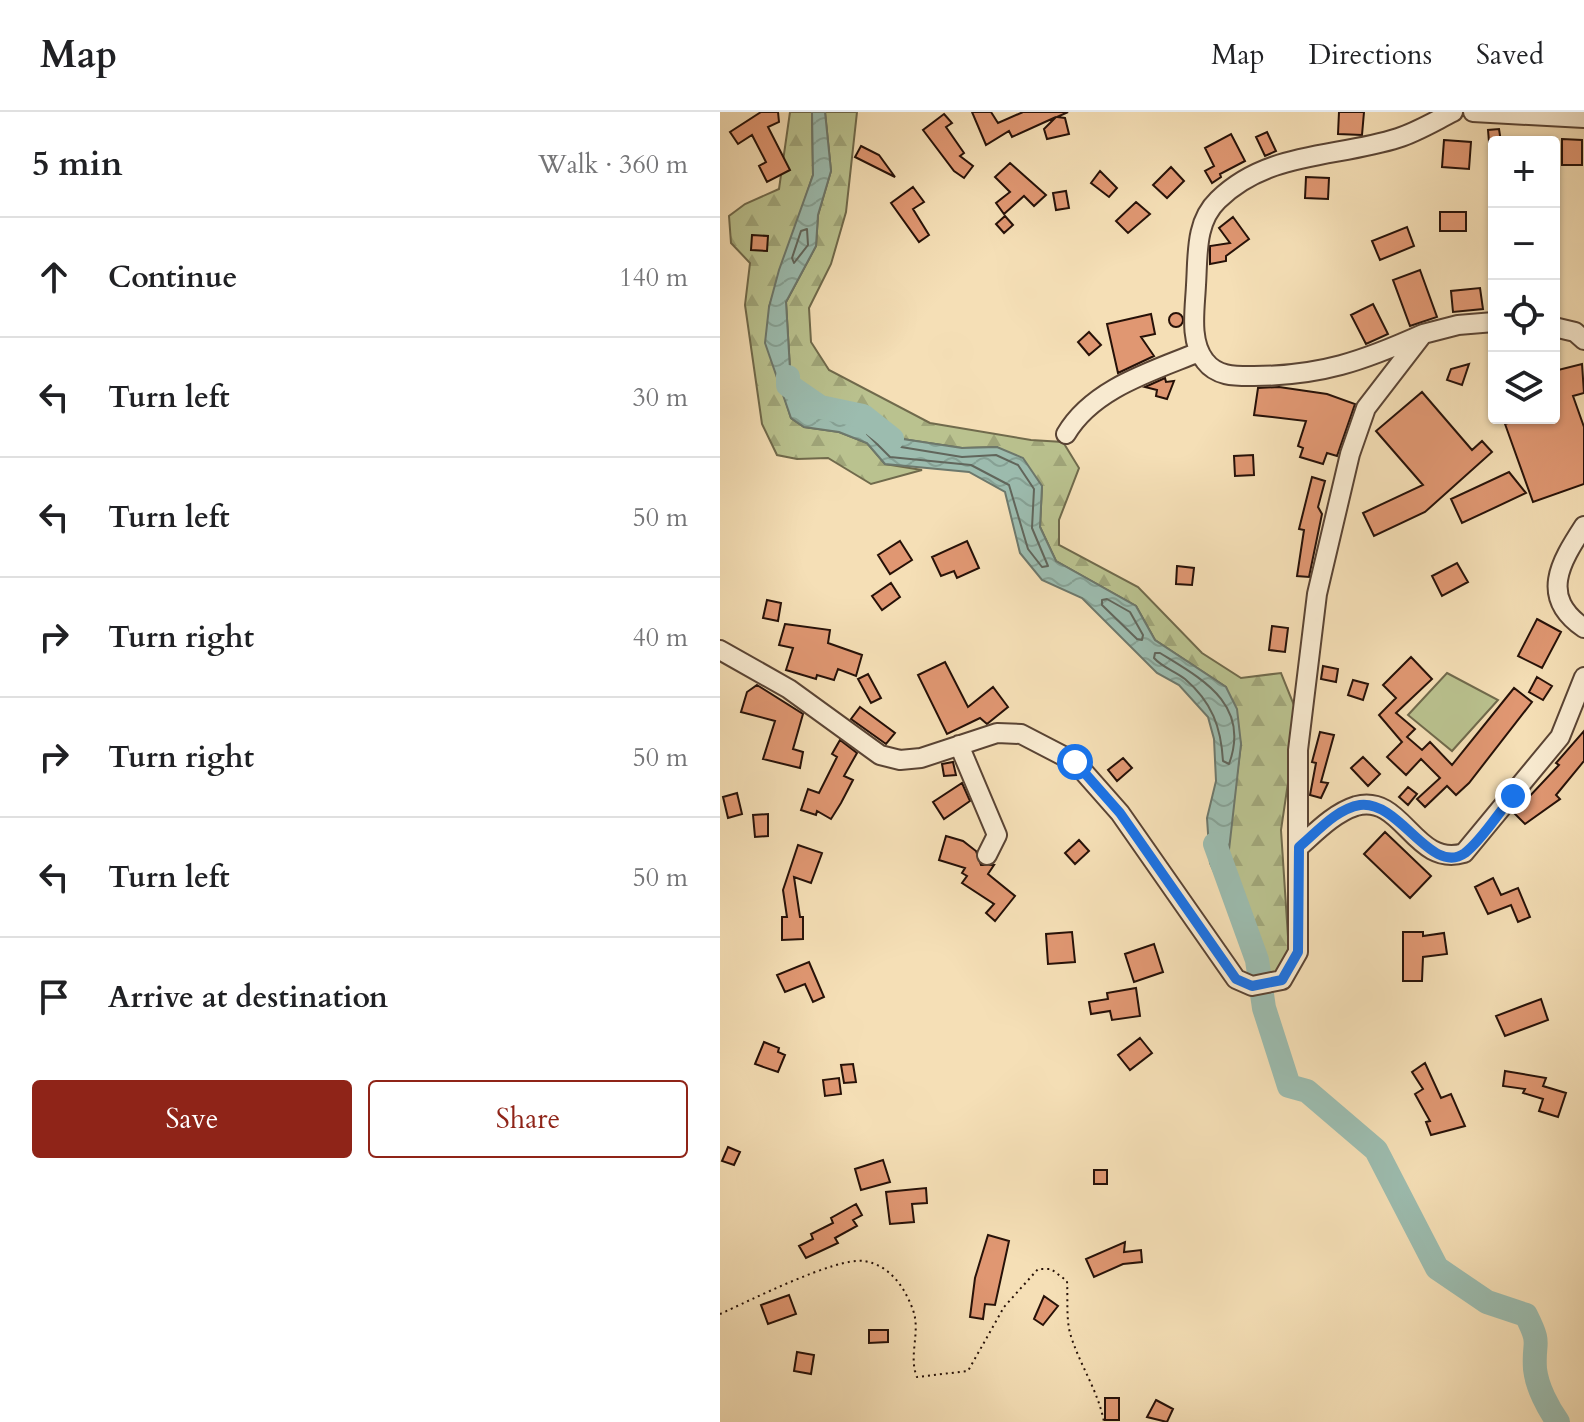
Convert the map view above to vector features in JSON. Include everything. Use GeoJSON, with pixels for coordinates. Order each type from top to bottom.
{"type":"FeatureCollection","features":[{"type":"Feature","properties":{"kind":"street"},"geometry":{"type":"LineString","coordinates":[[1453,112],[1401,138],[1272,165],[1251,174],[1218,199],[1207,213],[1199,233],[1195,340],[1199,352],[1212,369],[1229,376],[1288,376],[1322,372],[1364,361],[1423,334],[1458,325],[1488,322]]}},
{"type":"Feature","properties":{"kind":"street"},"geometry":{"type":"LineString","coordinates":[[1473,112],[1584,118]]}},
{"type":"Feature","properties":{"kind":"street"},"geometry":{"type":"LineString","coordinates":[[1560,328],[1575,332],[1584,340]]}},
{"type":"Feature","properties":{"kind":"street"},"geometry":{"type":"LineString","coordinates":[[720,650],[789,689],[880,755],[900,760],[921,758],[997,733],[1021,734],[1075,762],[1114,804],[1236,979],[1252,986],[1282,980],[1298,952],[1298,750],[1317,594],[1350,454],[1366,408],[1423,334]]}},
{"type":"Feature","properties":{"kind":"street"},"geometry":{"type":"LineString","coordinates":[[1066,434],[1072,423],[1125,381],[1199,352]]}},
{"type":"Feature","properties":{"kind":"street"},"geometry":{"type":"LineString","coordinates":[[1584,526],[1560,568],[1557,586],[1558,601],[1565,615],[1584,628]]}},
{"type":"Feature","properties":{"kind":"street"},"geometry":{"type":"LineString","coordinates":[[1299,847],[1335,816],[1357,806],[1374,805],[1387,810],[1434,853],[1450,858],[1464,853],[1560,737],[1584,677]]}},
{"type":"Feature","properties":{"kind":"street"},"geometry":{"type":"LineString","coordinates":[[959,745],[997,835],[987,855]]}},
{"type":"Feature","properties":{"kind":"path"},"geometry":{"type":"LineString","coordinates":[[720,1314],[843,1264],[861,1260],[876,1265],[905,1287],[916,1316],[913,1368],[917,1377],[929,1378],[968,1371],[1004,1307],[1038,1269],[1051,1269],[1067,1281],[1070,1330],[1084,1371],[1100,1399],[1104,1422]]}},
{"type":"Feature","properties":{"kind":"green space"},"geometry":{"type":"Polygon","coordinates":[[[790,112],[812,112],[813,175],[769,307],[781,386],[791,418],[804,427],[839,432],[867,443],[885,464],[922,470],[871,484],[828,458],[797,459],[777,455],[762,424],[745,305],[750,263],[731,243],[729,216],[745,204],[779,189],[790,112]]]}},
{"type":"Feature","properties":{"kind":"green space"},"geometry":{"type":"Polygon","coordinates":[[[825,112],[857,112],[846,212],[831,264],[809,308],[811,342],[829,370],[930,423],[1031,440],[1063,442],[1079,468],[1059,520],[1059,545],[1138,587],[1202,653],[1241,678],[1281,673],[1298,715],[1281,830],[1289,952],[1280,972],[1267,976],[1255,924],[1227,849],[1241,744],[1226,687],[1155,640],[1136,606],[1056,561],[1040,527],[1042,486],[997,447],[962,448],[902,439],[879,420],[839,418],[812,408],[790,369],[786,302],[816,246],[818,215],[831,171],[825,112]]]}},
{"type":"Feature","properties":{"kind":"green space"},"geometry":{"type":"Polygon","coordinates":[[[1447,673],[1498,700],[1452,751],[1408,715],[1447,673]]]}},
{"type":"Feature","properties":{"kind":"water"},"geometry":{"type":"Polygon","coordinates":[[[812,112],[825,112],[831,171],[818,215],[816,246],[786,302],[790,369],[812,408],[839,418],[879,420],[903,439],[962,448],[997,447],[1023,458],[1042,486],[1040,527],[1056,561],[1136,606],[1155,640],[1226,687],[1237,709],[1241,744],[1224,894],[1210,863],[1207,818],[1216,781],[1214,739],[1208,717],[1179,685],[1157,673],[1082,598],[1042,580],[1020,553],[1005,492],[969,472],[885,464],[867,443],[839,432],[804,427],[791,418],[765,343],[769,307],[779,270],[813,175],[812,112]]]}},
{"type":"Feature","properties":{"kind":"building"},"geometry":{"type":"Polygon","coordinates":[[[761,112],[778,112],[779,122],[768,127],[790,170],[767,182],[759,166],[766,162],[752,135],[738,144],[730,132],[761,112]]]}},
{"type":"Feature","properties":{"kind":"building"},"geometry":{"type":"Polygon","coordinates":[[[972,112],[991,112],[998,123],[1023,112],[1068,112],[1057,117],[1065,118],[1069,134],[1047,139],[1044,129],[1056,117],[1012,137],[1009,131],[986,145],[972,112]]]}},
{"type":"Feature","properties":{"kind":"building"},"geometry":{"type":"Polygon","coordinates":[[[1339,112],[1364,112],[1362,135],[1338,134],[1339,112]]]}},
{"type":"Feature","properties":{"kind":"building"},"geometry":{"type":"Polygon","coordinates":[[[944,114],[952,123],[946,127],[964,153],[960,156],[973,166],[964,178],[954,171],[923,130],[944,114]]]}},
{"type":"Feature","properties":{"kind":"building"},"geometry":{"type":"Polygon","coordinates":[[[1499,129],[1500,136],[1488,136],[1488,130],[1499,129]]]}},
{"type":"Feature","properties":{"kind":"building"},"geometry":{"type":"Polygon","coordinates":[[[1267,132],[1276,151],[1265,156],[1256,137],[1267,132]]]}},
{"type":"Feature","properties":{"kind":"building"},"geometry":{"type":"Polygon","coordinates":[[[1231,134],[1245,161],[1220,174],[1221,177],[1212,183],[1205,171],[1214,166],[1205,148],[1231,134]]]}},
{"type":"Feature","properties":{"kind":"building"},"geometry":{"type":"Polygon","coordinates":[[[1562,139],[1582,140],[1582,165],[1562,165],[1562,139]]]}},
{"type":"Feature","properties":{"kind":"building"},"geometry":{"type":"Polygon","coordinates":[[[1444,140],[1471,142],[1469,169],[1442,167],[1444,140]]]}},
{"type":"Feature","properties":{"kind":"building"},"geometry":{"type":"Polygon","coordinates":[[[861,146],[879,155],[895,177],[855,157],[861,146]]]}},
{"type":"Feature","properties":{"kind":"building"},"geometry":{"type":"Polygon","coordinates":[[[1010,163],[1046,195],[1034,206],[1024,196],[1004,214],[996,203],[1010,192],[995,177],[1010,163]]]}},
{"type":"Feature","properties":{"kind":"building"},"geometry":{"type":"Polygon","coordinates":[[[1171,167],[1184,181],[1167,198],[1153,185],[1171,167]]]}},
{"type":"Feature","properties":{"kind":"building"},"geometry":{"type":"Polygon","coordinates":[[[1100,171],[1117,188],[1109,197],[1091,183],[1100,171]]]}},
{"type":"Feature","properties":{"kind":"building"},"geometry":{"type":"Polygon","coordinates":[[[1306,177],[1329,178],[1328,199],[1305,198],[1306,177]]]}},
{"type":"Feature","properties":{"kind":"building"},"geometry":{"type":"Polygon","coordinates":[[[913,187],[924,202],[913,209],[929,235],[919,242],[891,203],[913,187]]]}},
{"type":"Feature","properties":{"kind":"building"},"geometry":{"type":"Polygon","coordinates":[[[1066,191],[1069,208],[1056,210],[1053,193],[1066,191]]]}},
{"type":"Feature","properties":{"kind":"building"},"geometry":{"type":"Polygon","coordinates":[[[1136,202],[1150,214],[1128,233],[1116,221],[1136,202]]]}},
{"type":"Feature","properties":{"kind":"building"},"geometry":{"type":"Polygon","coordinates":[[[1440,212],[1466,212],[1466,231],[1440,231],[1440,212]]]}},
{"type":"Feature","properties":{"kind":"building"},"geometry":{"type":"Polygon","coordinates":[[[1005,216],[1013,225],[1004,233],[996,224],[1005,216]]]}},
{"type":"Feature","properties":{"kind":"building"},"geometry":{"type":"Polygon","coordinates":[[[1233,217],[1249,239],[1226,256],[1226,261],[1210,264],[1210,246],[1230,243],[1219,228],[1233,217]]]}},
{"type":"Feature","properties":{"kind":"building"},"geometry":{"type":"Polygon","coordinates":[[[1407,227],[1414,246],[1380,260],[1372,241],[1407,227]]]}},
{"type":"Feature","properties":{"kind":"building"},"geometry":{"type":"Polygon","coordinates":[[[752,235],[768,236],[767,251],[751,250],[752,235]]]}},
{"type":"Feature","properties":{"kind":"building"},"geometry":{"type":"Polygon","coordinates":[[[1420,270],[1437,317],[1410,326],[1393,280],[1420,270]]]}},
{"type":"Feature","properties":{"kind":"building"},"geometry":{"type":"Polygon","coordinates":[[[1480,288],[1483,309],[1453,312],[1451,291],[1480,288]]]}},
{"type":"Feature","properties":{"kind":"building"},"geometry":{"type":"Polygon","coordinates":[[[1373,304],[1388,334],[1366,344],[1351,315],[1373,304]]]}},
{"type":"Feature","properties":{"kind":"building"},"geometry":{"type":"Polygon","coordinates":[[[1176,313],[1183,320],[1176,327],[1169,320],[1176,313]]]}},
{"type":"Feature","properties":{"kind":"building"},"geometry":{"type":"Polygon","coordinates":[[[1151,314],[1155,334],[1141,337],[1154,356],[1118,373],[1107,324],[1151,314]]]}},
{"type":"Feature","properties":{"kind":"building"},"geometry":{"type":"Polygon","coordinates":[[[1089,332],[1101,345],[1089,355],[1078,342],[1089,332]]]}},
{"type":"Feature","properties":{"kind":"building"},"geometry":{"type":"Polygon","coordinates":[[[1469,364],[1462,385],[1447,380],[1451,369],[1469,364]]]}},
{"type":"Feature","properties":{"kind":"building"},"geometry":{"type":"Polygon","coordinates":[[[1582,364],[1584,393],[1573,396],[1584,427],[1584,484],[1533,502],[1505,424],[1560,424],[1560,370],[1582,364]]]}},
{"type":"Feature","properties":{"kind":"building"},"geometry":{"type":"Polygon","coordinates":[[[1165,378],[1166,382],[1174,381],[1167,399],[1156,396],[1157,390],[1145,387],[1165,378]]]}},
{"type":"Feature","properties":{"kind":"building"},"geometry":{"type":"Polygon","coordinates":[[[1279,387],[1327,394],[1355,404],[1337,456],[1327,453],[1323,464],[1300,457],[1303,448],[1298,446],[1306,421],[1254,415],[1258,388],[1279,387]]]}},
{"type":"Feature","properties":{"kind":"building"},"geometry":{"type":"Polygon","coordinates":[[[1422,392],[1472,450],[1482,441],[1492,452],[1425,512],[1374,536],[1363,513],[1423,485],[1376,431],[1422,392]]]}},
{"type":"Feature","properties":{"kind":"building"},"geometry":{"type":"Polygon","coordinates":[[[1253,455],[1254,475],[1235,476],[1234,456],[1253,455]]]}},
{"type":"Feature","properties":{"kind":"building"},"geometry":{"type":"Polygon","coordinates":[[[1509,472],[1526,493],[1462,523],[1451,499],[1509,472]]]}},
{"type":"Feature","properties":{"kind":"building"},"geometry":{"type":"Polygon","coordinates":[[[1312,477],[1325,481],[1318,507],[1322,514],[1309,577],[1297,576],[1304,530],[1299,529],[1312,477]]]}},
{"type":"Feature","properties":{"kind":"building"},"geometry":{"type":"Polygon","coordinates":[[[900,541],[912,560],[890,574],[878,555],[900,541]]]}},
{"type":"Feature","properties":{"kind":"building"},"geometry":{"type":"Polygon","coordinates":[[[967,541],[979,568],[957,578],[954,571],[941,576],[932,557],[967,541]]]}},
{"type":"Feature","properties":{"kind":"building"},"geometry":{"type":"Polygon","coordinates":[[[1457,563],[1468,582],[1442,596],[1432,576],[1457,563]]]}},
{"type":"Feature","properties":{"kind":"building"},"geometry":{"type":"Polygon","coordinates":[[[1177,566],[1194,568],[1192,585],[1176,584],[1177,566]]]}},
{"type":"Feature","properties":{"kind":"building"},"geometry":{"type":"Polygon","coordinates":[[[891,583],[900,597],[882,610],[872,596],[891,583]]]}},
{"type":"Feature","properties":{"kind":"building"},"geometry":{"type":"Polygon","coordinates":[[[767,600],[781,603],[778,621],[763,618],[767,600]]]}},
{"type":"Feature","properties":{"kind":"building"},"geometry":{"type":"Polygon","coordinates":[[[1537,619],[1561,632],[1542,668],[1518,656],[1537,619]]]}},
{"type":"Feature","properties":{"kind":"building"},"geometry":{"type":"Polygon","coordinates":[[[785,624],[830,630],[828,643],[862,655],[856,676],[838,669],[834,680],[817,675],[816,679],[786,670],[793,648],[779,645],[785,624]]]}},
{"type":"Feature","properties":{"kind":"building"},"geometry":{"type":"Polygon","coordinates":[[[1272,626],[1288,628],[1285,652],[1269,650],[1272,626]]]}},
{"type":"Feature","properties":{"kind":"building"},"geometry":{"type":"Polygon","coordinates":[[[1411,657],[1432,679],[1396,713],[1415,729],[1407,737],[1422,750],[1430,742],[1452,765],[1514,688],[1532,702],[1469,783],[1456,795],[1447,786],[1425,807],[1417,799],[1440,778],[1421,759],[1406,775],[1387,757],[1402,742],[1379,715],[1396,698],[1383,685],[1411,657]]]}},
{"type":"Feature","properties":{"kind":"building"},"geometry":{"type":"Polygon","coordinates":[[[945,662],[968,707],[993,687],[1008,707],[987,724],[980,718],[947,734],[918,675],[945,662]]]}},
{"type":"Feature","properties":{"kind":"building"},"geometry":{"type":"Polygon","coordinates":[[[1323,666],[1338,669],[1336,682],[1321,679],[1323,666]]]}},
{"type":"Feature","properties":{"kind":"building"},"geometry":{"type":"Polygon","coordinates":[[[868,674],[881,698],[871,703],[858,679],[868,674]]]}},
{"type":"Feature","properties":{"kind":"building"},"geometry":{"type":"Polygon","coordinates":[[[1537,677],[1552,686],[1543,700],[1529,692],[1537,677]]]}},
{"type":"Feature","properties":{"kind":"building"},"geometry":{"type":"Polygon","coordinates":[[[1353,680],[1368,684],[1363,700],[1348,695],[1353,680]]]}},
{"type":"Feature","properties":{"kind":"building"},"geometry":{"type":"Polygon","coordinates":[[[757,685],[803,714],[793,749],[803,752],[800,768],[763,759],[775,721],[741,712],[747,692],[757,685]]]}},
{"type":"Feature","properties":{"kind":"building"},"geometry":{"type":"Polygon","coordinates":[[[860,707],[895,733],[886,744],[851,719],[860,707]]]}},
{"type":"Feature","properties":{"kind":"building"},"geometry":{"type":"Polygon","coordinates":[[[1584,731],[1584,761],[1556,795],[1560,799],[1525,824],[1514,813],[1559,765],[1556,763],[1584,731]]]}},
{"type":"Feature","properties":{"kind":"building"},"geometry":{"type":"Polygon","coordinates":[[[1320,732],[1334,735],[1321,782],[1328,783],[1321,798],[1310,795],[1316,763],[1312,762],[1320,732]]]}},
{"type":"Feature","properties":{"kind":"building"},"geometry":{"type":"Polygon","coordinates":[[[840,740],[857,753],[844,776],[853,780],[841,803],[831,819],[817,811],[816,815],[801,810],[808,789],[819,793],[837,757],[832,754],[840,740]]]}},
{"type":"Feature","properties":{"kind":"building"},"geometry":{"type":"Polygon","coordinates":[[[1363,757],[1380,774],[1368,786],[1351,768],[1363,757]]]}},
{"type":"Feature","properties":{"kind":"building"},"geometry":{"type":"Polygon","coordinates":[[[1123,758],[1132,768],[1117,781],[1108,770],[1123,758]]]}},
{"type":"Feature","properties":{"kind":"building"},"geometry":{"type":"Polygon","coordinates":[[[953,762],[956,775],[944,776],[942,764],[953,762]]]}},
{"type":"Feature","properties":{"kind":"building"},"geometry":{"type":"Polygon","coordinates":[[[962,783],[970,801],[944,819],[933,802],[962,783]]]}},
{"type":"Feature","properties":{"kind":"building"},"geometry":{"type":"Polygon","coordinates":[[[1408,787],[1417,794],[1408,805],[1399,797],[1408,787]]]}},
{"type":"Feature","properties":{"kind":"building"},"geometry":{"type":"Polygon","coordinates":[[[737,793],[742,814],[728,818],[723,797],[737,793]]]}},
{"type":"Feature","properties":{"kind":"building"},"geometry":{"type":"Polygon","coordinates":[[[768,814],[768,836],[755,837],[753,815],[768,814]]]}},
{"type":"Feature","properties":{"kind":"building"},"geometry":{"type":"Polygon","coordinates":[[[1385,832],[1431,876],[1410,898],[1364,854],[1385,832]]]}},
{"type":"Feature","properties":{"kind":"building"},"geometry":{"type":"Polygon","coordinates":[[[946,836],[963,841],[976,851],[981,865],[994,865],[988,874],[1015,896],[995,921],[986,913],[994,904],[962,883],[967,876],[962,873],[965,868],[939,860],[946,836]]]}},
{"type":"Feature","properties":{"kind":"building"},"geometry":{"type":"Polygon","coordinates":[[[1079,840],[1089,851],[1075,864],[1065,853],[1079,840]]]}},
{"type":"Feature","properties":{"kind":"building"},"geometry":{"type":"Polygon","coordinates":[[[798,845],[822,853],[811,883],[794,877],[800,917],[803,917],[803,939],[782,940],[782,917],[787,917],[783,890],[798,845]]]}},
{"type":"Feature","properties":{"kind":"building"},"geometry":{"type":"Polygon","coordinates":[[[1493,878],[1501,895],[1518,888],[1530,917],[1518,922],[1511,905],[1488,914],[1475,887],[1493,878]]]}},
{"type":"Feature","properties":{"kind":"building"},"geometry":{"type":"Polygon","coordinates":[[[1072,932],[1075,962],[1048,964],[1046,934],[1072,932]]]}},
{"type":"Feature","properties":{"kind":"building"},"geometry":{"type":"Polygon","coordinates":[[[1403,932],[1423,932],[1423,936],[1444,933],[1447,954],[1423,957],[1422,981],[1403,981],[1403,932]]]}},
{"type":"Feature","properties":{"kind":"building"},"geometry":{"type":"Polygon","coordinates":[[[1154,944],[1163,972],[1134,982],[1125,954],[1154,944]]]}},
{"type":"Feature","properties":{"kind":"building"},"geometry":{"type":"Polygon","coordinates":[[[809,962],[824,997],[813,1002],[805,984],[785,992],[777,975],[809,962]]]}},
{"type":"Feature","properties":{"kind":"building"},"geometry":{"type":"Polygon","coordinates":[[[1136,988],[1140,1016],[1112,1020],[1110,1011],[1091,1014],[1089,1002],[1108,999],[1107,993],[1136,988]]]}},
{"type":"Feature","properties":{"kind":"building"},"geometry":{"type":"Polygon","coordinates":[[[1541,999],[1548,1020],[1505,1036],[1496,1016],[1541,999]]]}},
{"type":"Feature","properties":{"kind":"building"},"geometry":{"type":"Polygon","coordinates":[[[1140,1038],[1152,1053],[1130,1070],[1118,1055],[1140,1038]]]}},
{"type":"Feature","properties":{"kind":"building"},"geometry":{"type":"Polygon","coordinates":[[[764,1042],[779,1048],[778,1052],[785,1055],[778,1072],[755,1064],[764,1042]]]}},
{"type":"Feature","properties":{"kind":"building"},"geometry":{"type":"Polygon","coordinates":[[[1425,1063],[1441,1098],[1451,1094],[1465,1126],[1431,1135],[1426,1122],[1430,1121],[1415,1094],[1423,1089],[1412,1072],[1425,1063]]]}},
{"type":"Feature","properties":{"kind":"building"},"geometry":{"type":"Polygon","coordinates":[[[853,1064],[856,1082],[844,1083],[841,1065],[853,1064]]]}},
{"type":"Feature","properties":{"kind":"building"},"geometry":{"type":"Polygon","coordinates":[[[1505,1071],[1546,1078],[1543,1086],[1566,1093],[1558,1117],[1539,1111],[1543,1099],[1523,1093],[1525,1089],[1503,1086],[1505,1071]]]}},
{"type":"Feature","properties":{"kind":"building"},"geometry":{"type":"Polygon","coordinates":[[[839,1078],[841,1094],[825,1096],[823,1080],[839,1078]]]}},
{"type":"Feature","properties":{"kind":"building"},"geometry":{"type":"Polygon","coordinates":[[[728,1147],[740,1152],[734,1165],[722,1161],[728,1147]]]}},
{"type":"Feature","properties":{"kind":"building"},"geometry":{"type":"Polygon","coordinates":[[[883,1160],[890,1182],[861,1190],[855,1169],[883,1160]]]}},
{"type":"Feature","properties":{"kind":"building"},"geometry":{"type":"Polygon","coordinates":[[[1094,1170],[1107,1170],[1107,1184],[1094,1184],[1094,1170]]]}},
{"type":"Feature","properties":{"kind":"building"},"geometry":{"type":"Polygon","coordinates":[[[926,1188],[927,1203],[912,1204],[914,1222],[890,1224],[886,1192],[926,1188]]]}},
{"type":"Feature","properties":{"kind":"building"},"geometry":{"type":"Polygon","coordinates":[[[856,1204],[862,1215],[853,1220],[857,1226],[835,1238],[838,1243],[806,1258],[799,1246],[813,1239],[811,1234],[833,1223],[831,1218],[856,1204]]]}},
{"type":"Feature","properties":{"kind":"building"},"geometry":{"type":"Polygon","coordinates":[[[988,1235],[1009,1241],[995,1305],[985,1304],[983,1319],[970,1317],[975,1278],[988,1235]]]}},
{"type":"Feature","properties":{"kind":"building"},"geometry":{"type":"Polygon","coordinates":[[[1125,1242],[1124,1252],[1141,1250],[1142,1262],[1123,1264],[1094,1277],[1086,1259],[1125,1242]]]}},
{"type":"Feature","properties":{"kind":"building"},"geometry":{"type":"Polygon","coordinates":[[[789,1295],[796,1314],[768,1324],[761,1305],[789,1295]]]}},
{"type":"Feature","properties":{"kind":"building"},"geometry":{"type":"Polygon","coordinates":[[[1044,1296],[1058,1306],[1043,1325],[1034,1319],[1044,1296]]]}},
{"type":"Feature","properties":{"kind":"building"},"geometry":{"type":"Polygon","coordinates":[[[869,1330],[888,1330],[888,1342],[869,1343],[869,1330]]]}},
{"type":"Feature","properties":{"kind":"building"},"geometry":{"type":"Polygon","coordinates":[[[797,1352],[814,1355],[811,1374],[794,1371],[797,1352]]]}},
{"type":"Feature","properties":{"kind":"building"},"geometry":{"type":"Polygon","coordinates":[[[1105,1398],[1119,1398],[1119,1420],[1105,1420],[1105,1398]]]}},
{"type":"Feature","properties":{"kind":"building"},"geometry":{"type":"Polygon","coordinates":[[[1156,1400],[1173,1409],[1167,1422],[1147,1417],[1156,1400]]]}},
{"type":"Feature","properties":{"kind":"waterway"},"geometry":{"type":"LineString","coordinates":[[788,377],[788,385],[820,407],[863,416],[892,439]]}},
{"type":"Feature","properties":{"kind":"waterway"},"geometry":{"type":"LineString","coordinates":[[1215,844],[1257,960],[1264,1008],[1289,1086],[1307,1091],[1376,1150],[1437,1268],[1487,1302],[1526,1315],[1535,1338],[1538,1383],[1558,1422]]}},
{"type":"Feature","properties":{"kind":"route"},"geometry":{"type":"LineString","coordinates":[[1075,762],[1108,796],[1236,979],[1252,986],[1282,980],[1298,952],[1299,847],[1335,816],[1357,806],[1374,805],[1387,810],[1434,853],[1450,858],[1464,853],[1513,796]]}}]}
